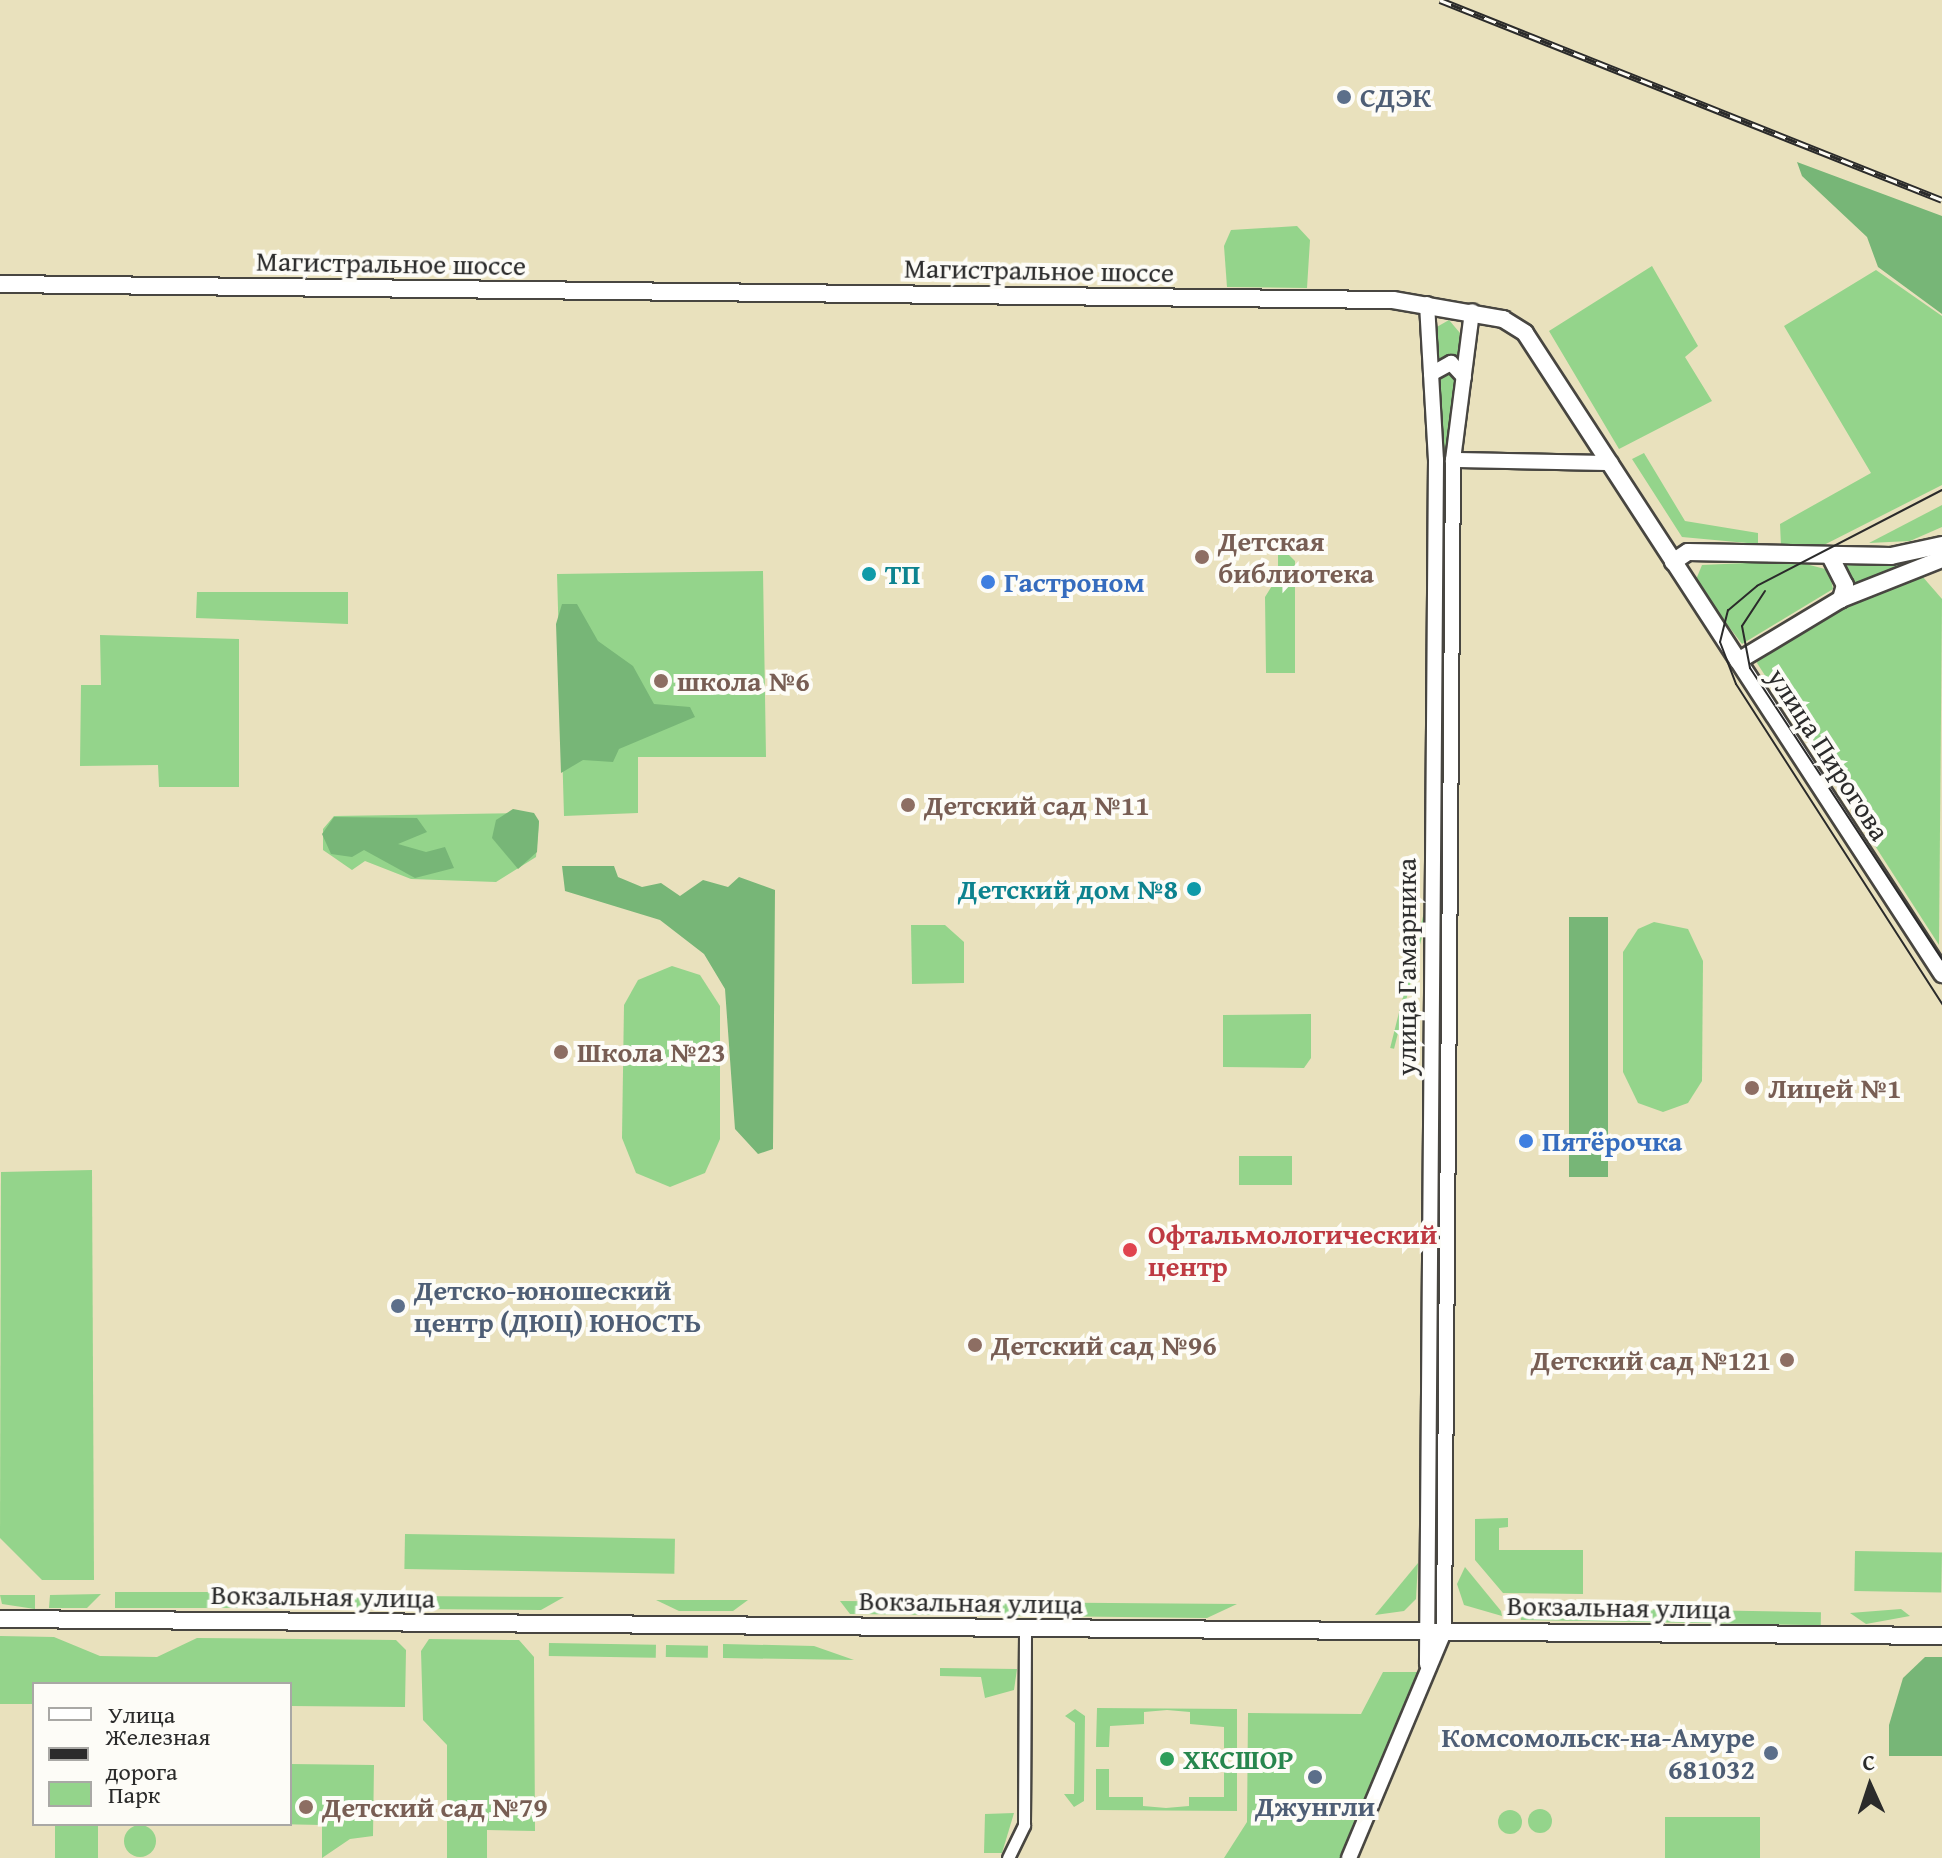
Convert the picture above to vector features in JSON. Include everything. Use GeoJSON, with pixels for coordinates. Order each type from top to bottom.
{"type":"FeatureCollection","features":[{"type":"Feature","properties":{"kind":"main road","name":"Магистральное шоссе"},"geometry":{"type":"LineString","coordinates":[[0,284],[1427,304],[1472,311],[1525,333],[1673,562]]}},
{"type":"Feature","properties":{"kind":"main road"},"geometry":{"type":"LineString","coordinates":[[1673,562],[1688,552],[1891,556],[1942,545]]}},
{"type":"Feature","properties":{"kind":"main road"},"geometry":{"type":"LineString","coordinates":[[1830,556],[1845,585],[1841,599]]}},
{"type":"Feature","properties":{"kind":"main road"},"geometry":{"type":"LineString","coordinates":[[1738,661],[1841,599],[1942,559]]}},
{"type":"Feature","properties":{"kind":"main road","name":"улица Пирогова"},"geometry":{"type":"LineString","coordinates":[[1673,562],[1942,974]]}},
{"type":"Feature","properties":{"kind":"main road","name":"Вокзальная улица"},"geometry":{"type":"LineString","coordinates":[[0,1619],[1942,1636]]}},
{"type":"Feature","properties":{"kind":"street","name":"улица Гамарника"},"geometry":{"type":"LineString","coordinates":[[1427,304],[1436,474],[1435,1632]]}},
{"type":"Feature","properties":{"kind":"street","name":"улица Гамарника"},"geometry":{"type":"LineString","coordinates":[[1435,1632],[1453,460],[1472,311]]}},
{"type":"Feature","properties":{"kind":"street"},"geometry":{"type":"LineString","coordinates":[[1431,374],[1451,363],[1464,377]]}},
{"type":"Feature","properties":{"kind":"street"},"geometry":{"type":"LineString","coordinates":[[1453,460],[1611,463]]}},
{"type":"Feature","properties":{"kind":"street"},"geometry":{"type":"LineString","coordinates":[[1008,1858],[1024,1825],[1025,1628]]}},
{"type":"Feature","properties":{"kind":"street"},"geometry":{"type":"LineString","coordinates":[[1349,1858],[1427,1672],[1435,1632]]}},
{"type":"Feature","properties":{"kind":"green space"},"geometry":{"type":"Polygon","coordinates":[[[1797,162],[1942,216],[1942,314],[1878,267],[1867,237],[1802,176],[1797,162]]]}},
{"type":"Feature","properties":{"kind":"green space"},"geometry":{"type":"Polygon","coordinates":[[[1297,226],[1310,240],[1307,288],[1227,287],[1224,246],[1231,230],[1297,226]]]}},
{"type":"Feature","properties":{"kind":"green space"},"geometry":{"type":"Polygon","coordinates":[[[1652,266],[1698,346],[1685,357],[1712,401],[1619,449],[1549,331],[1652,266]]]}},
{"type":"Feature","properties":{"kind":"green space"},"geometry":{"type":"Polygon","coordinates":[[[1876,270],[1942,316],[1942,485],[1818,548],[1781,546],[1780,524],[1871,473],[1784,326],[1876,270]]]}},
{"type":"Feature","properties":{"kind":"green space"},"geometry":{"type":"Polygon","coordinates":[[[1449,320],[1460,333],[1448,460],[1443,816],[1435,328],[1449,320]]]}},
{"type":"Feature","properties":{"kind":"green space"},"geometry":{"type":"Polygon","coordinates":[[[1644,453],[1685,521],[1758,533],[1758,544],[1682,537],[1632,459],[1644,453]]]}},
{"type":"Feature","properties":{"kind":"green space"},"geometry":{"type":"Polygon","coordinates":[[[1942,505],[1942,527],[1910,541],[1869,543],[1942,505]]]}},
{"type":"Feature","properties":{"kind":"green space"},"geometry":{"type":"Polygon","coordinates":[[[1286,552],[1295,561],[1295,673],[1266,673],[1265,597],[1278,576],[1278,553],[1286,552]]]}},
{"type":"Feature","properties":{"kind":"green space"},"geometry":{"type":"Polygon","coordinates":[[[1794,561],[1829,570],[1833,589],[1742,644],[1695,582],[1702,565],[1794,561]]]}},
{"type":"Feature","properties":{"kind":"green space"},"geometry":{"type":"Polygon","coordinates":[[[1906,563],[1852,587],[1846,565],[1906,563]]]}},
{"type":"Feature","properties":{"kind":"green space","name":"школа №6"},"geometry":{"type":"Polygon","coordinates":[[[763,571],[766,757],[638,757],[638,813],[564,816],[557,574],[763,571]]]}},
{"type":"Feature","properties":{"kind":"green space"},"geometry":{"type":"Polygon","coordinates":[[[1922,576],[1942,599],[1939,945],[1757,663],[1759,653],[1808,623],[1922,576]]]}},
{"type":"Feature","properties":{"kind":"green space"},"geometry":{"type":"Polygon","coordinates":[[[197,592],[348,592],[348,624],[196,618],[197,592]]]}},
{"type":"Feature","properties":{"kind":"green space"},"geometry":{"type":"Polygon","coordinates":[[[562,604],[577,604],[598,641],[633,666],[654,704],[690,707],[695,717],[619,749],[613,762],[583,760],[561,773],[556,624],[562,604]]]}},
{"type":"Feature","properties":{"kind":"green space"},"geometry":{"type":"Polygon","coordinates":[[[100,635],[239,639],[239,787],[159,787],[158,765],[80,766],[81,685],[101,685],[100,635]]]}},
{"type":"Feature","properties":{"kind":"green space"},"geometry":{"type":"Polygon","coordinates":[[[513,809],[534,813],[539,821],[537,852],[518,869],[492,838],[496,820],[513,809]]]}},
{"type":"Feature","properties":{"kind":"green space"},"geometry":{"type":"Polygon","coordinates":[[[523,813],[539,822],[536,857],[496,882],[411,879],[365,861],[352,870],[323,850],[323,829],[334,816],[523,813]]]}},
{"type":"Feature","properties":{"kind":"green space"},"geometry":{"type":"Polygon","coordinates":[[[334,817],[417,818],[427,832],[398,844],[426,852],[445,847],[454,868],[415,878],[364,850],[352,857],[331,854],[322,834],[334,817]]]}},
{"type":"Feature","properties":{"kind":"green space"},"geometry":{"type":"Polygon","coordinates":[[[1440,848],[1444,849],[1394,1049],[1390,1048],[1440,848]]]}},
{"type":"Feature","properties":{"kind":"green space"},"geometry":{"type":"Polygon","coordinates":[[[562,866],[614,866],[618,877],[642,887],[661,883],[680,896],[703,880],[728,887],[739,877],[775,890],[773,1149],[758,1154],[735,1129],[725,989],[704,954],[660,920],[565,891],[562,866]]]}},
{"type":"Feature","properties":{"kind":"green space"},"geometry":{"type":"Polygon","coordinates":[[[1569,917],[1608,917],[1608,1177],[1569,1177],[1569,917]]]}},
{"type":"Feature","properties":{"kind":"green space"},"geometry":{"type":"Polygon","coordinates":[[[1654,922],[1688,929],[1703,961],[1702,1081],[1688,1103],[1663,1112],[1638,1103],[1623,1072],[1623,952],[1638,929],[1654,922]]]}},
{"type":"Feature","properties":{"kind":"green space"},"geometry":{"type":"Polygon","coordinates":[[[911,925],[945,925],[964,942],[964,983],[912,984],[911,925]]]}},
{"type":"Feature","properties":{"kind":"green space"},"geometry":{"type":"Polygon","coordinates":[[[672,966],[700,975],[720,1006],[720,1139],[705,1173],[670,1187],[636,1173],[622,1138],[624,1005],[638,980],[672,966]]]}},
{"type":"Feature","properties":{"kind":"green space"},"geometry":{"type":"Polygon","coordinates":[[[1311,1014],[1311,1058],[1304,1068],[1223,1067],[1223,1015],[1311,1014]]]}},
{"type":"Feature","properties":{"kind":"green space"},"geometry":{"type":"Polygon","coordinates":[[[1436,1066],[1444,1066],[1440,1225],[1436,1223],[1436,1066]]]}},
{"type":"Feature","properties":{"kind":"green space"},"geometry":{"type":"Polygon","coordinates":[[[1239,1156],[1292,1156],[1292,1185],[1239,1185],[1239,1156]]]}},
{"type":"Feature","properties":{"kind":"green space"},"geometry":{"type":"Polygon","coordinates":[[[92,1170],[94,1580],[42,1580],[0,1538],[1,1172],[92,1170]]]}},
{"type":"Feature","properties":{"kind":"green space"},"geometry":{"type":"Polygon","coordinates":[[[1441,1262],[1435,1523],[1435,1263],[1441,1262]]]}},
{"type":"Feature","properties":{"kind":"green space"},"geometry":{"type":"Polygon","coordinates":[[[1508,1518],[1508,1527],[1499,1528],[1499,1550],[1583,1550],[1583,1594],[1503,1593],[1475,1560],[1475,1519],[1508,1518]]]}},
{"type":"Feature","properties":{"kind":"green space"},"geometry":{"type":"Polygon","coordinates":[[[405,1534],[675,1539],[674,1574],[404,1569],[405,1534]]]}},
{"type":"Feature","properties":{"kind":"green space"},"geometry":{"type":"Polygon","coordinates":[[[1855,1551],[1942,1553],[1941,1593],[1854,1591],[1855,1551]]]}},
{"type":"Feature","properties":{"kind":"green space"},"geometry":{"type":"Polygon","coordinates":[[[1418,1563],[1416,1599],[1404,1611],[1375,1615],[1418,1563]]]}},
{"type":"Feature","properties":{"kind":"green space"},"geometry":{"type":"Polygon","coordinates":[[[1465,1567],[1502,1616],[1464,1605],[1457,1584],[1465,1567]]]}},
{"type":"Feature","properties":{"kind":"green space"},"geometry":{"type":"Polygon","coordinates":[[[115,1592],[388,1592],[388,1608],[115,1608],[115,1592]]]}},
{"type":"Feature","properties":{"kind":"green space"},"geometry":{"type":"Polygon","coordinates":[[[101,1594],[87,1608],[49,1608],[50,1595],[101,1594]]]}},
{"type":"Feature","properties":{"kind":"green space"},"geometry":{"type":"Polygon","coordinates":[[[0,1595],[35,1595],[35,1609],[2,1604],[0,1595]]]}},
{"type":"Feature","properties":{"kind":"green space"},"geometry":{"type":"Polygon","coordinates":[[[406,1596],[564,1597],[541,1610],[423,1609],[406,1596]]]}},
{"type":"Feature","properties":{"kind":"green space"},"geometry":{"type":"Polygon","coordinates":[[[656,1600],[748,1600],[733,1611],[679,1611],[656,1600]]]}},
{"type":"Feature","properties":{"kind":"green space"},"geometry":{"type":"Polygon","coordinates":[[[840,1601],[1237,1604],[1207,1618],[850,1614],[840,1601]]]}},
{"type":"Feature","properties":{"kind":"green space"},"geometry":{"type":"Polygon","coordinates":[[[1521,1607],[1821,1612],[1821,1625],[1521,1620],[1521,1607]]]}},
{"type":"Feature","properties":{"kind":"green space"},"geometry":{"type":"Polygon","coordinates":[[[1901,1609],[1910,1616],[1866,1624],[1850,1613],[1901,1609]]]}},
{"type":"Feature","properties":{"kind":"green space"},"geometry":{"type":"Polygon","coordinates":[[[0,1636],[54,1637],[100,1656],[157,1657],[197,1638],[396,1640],[406,1650],[405,1707],[292,1706],[292,1682],[32,1682],[32,1704],[0,1704],[0,1636]]]}},
{"type":"Feature","properties":{"kind":"green space"},"geometry":{"type":"Polygon","coordinates":[[[429,1639],[519,1640],[534,1657],[535,1831],[487,1830],[487,1858],[447,1858],[447,1745],[423,1720],[421,1651],[429,1639]]]}},
{"type":"Feature","properties":{"kind":"green space"},"geometry":{"type":"Polygon","coordinates":[[[549,1643],[656,1645],[656,1658],[549,1656],[549,1643]]]}},
{"type":"Feature","properties":{"kind":"green space"},"geometry":{"type":"Polygon","coordinates":[[[723,1644],[814,1646],[854,1660],[723,1658],[723,1644]]]}},
{"type":"Feature","properties":{"kind":"green space"},"geometry":{"type":"Polygon","coordinates":[[[666,1645],[708,1646],[708,1658],[666,1657],[666,1645]]]}},
{"type":"Feature","properties":{"kind":"green space"},"geometry":{"type":"Polygon","coordinates":[[[1925,1657],[1942,1657],[1942,1756],[1889,1756],[1889,1725],[1903,1678],[1925,1657]]]}},
{"type":"Feature","properties":{"kind":"green space"},"geometry":{"type":"Polygon","coordinates":[[[940,1668],[1017,1669],[1014,1690],[985,1698],[981,1677],[940,1676],[940,1668]]]}},
{"type":"Feature","properties":{"kind":"green space"},"geometry":{"type":"Polygon","coordinates":[[[1383,1672],[1427,1672],[1349,1858],[1224,1858],[1247,1822],[1248,1713],[1361,1714],[1383,1672]]]}},
{"type":"Feature","properties":{"kind":"green space"},"geometry":{"type":"Polygon","coordinates":[[[1097,1708],[1237,1709],[1237,1748],[1224,1748],[1224,1727],[1190,1724],[1190,1712],[1167,1710],[1144,1712],[1144,1724],[1110,1726],[1109,1747],[1096,1747],[1097,1708]]]}},
{"type":"Feature","properties":{"kind":"green space"},"geometry":{"type":"Polygon","coordinates":[[[1075,1709],[1085,1716],[1084,1801],[1074,1807],[1064,1794],[1074,1794],[1075,1723],[1065,1716],[1075,1709]]]}},
{"type":"Feature","properties":{"kind":"green space"},"geometry":{"type":"Polygon","coordinates":[[[292,1764],[374,1765],[373,1836],[350,1839],[322,1858],[322,1825],[292,1824],[292,1764]]]}},
{"type":"Feature","properties":{"kind":"green space"},"geometry":{"type":"Polygon","coordinates":[[[1096,1769],[1109,1769],[1109,1797],[1143,1797],[1143,1806],[1166,1808],[1189,1806],[1189,1797],[1224,1797],[1224,1770],[1237,1770],[1237,1811],[1096,1810],[1096,1769]]]}},
{"type":"Feature","properties":{"kind":"green space"},"geometry":{"type":"Polygon","coordinates":[[[1540,1809],[1549,1812],[1552,1821],[1549,1830],[1540,1833],[1531,1830],[1528,1821],[1531,1812],[1540,1809]]]}},
{"type":"Feature","properties":{"kind":"green space"},"geometry":{"type":"Polygon","coordinates":[[[1510,1810],[1521,1817],[1522,1822],[1515,1833],[1510,1834],[1499,1827],[1498,1822],[1505,1811],[1510,1810]]]}},
{"type":"Feature","properties":{"kind":"green space"},"geometry":{"type":"Polygon","coordinates":[[[1014,1813],[1002,1853],[984,1853],[985,1814],[1014,1813]]]}},
{"type":"Feature","properties":{"kind":"green space"},"geometry":{"type":"Polygon","coordinates":[[[1665,1817],[1760,1817],[1760,1858],[1665,1858],[1665,1817]]]}},
{"type":"Feature","properties":{"kind":"green space"},"geometry":{"type":"Polygon","coordinates":[[[55,1826],[98,1826],[98,1858],[55,1858],[55,1826]]]}},
{"type":"Feature","properties":{"kind":"green space"},"geometry":{"type":"Polygon","coordinates":[[[134,1826],[146,1826],[155,1835],[155,1847],[146,1856],[134,1856],[125,1847],[125,1835],[134,1826]]]}},
{"type":"Feature","properties":{"kind":"tram line"},"geometry":{"type":"LineString","coordinates":[[1942,490],[1757,586],[1728,610],[1720,642],[1736,684],[1942,1004]]}},
{"type":"Feature","properties":{"kind":"tram line"},"geometry":{"type":"LineString","coordinates":[[1765,591],[1742,626],[1750,668],[1942,959]]}},
{"type":"Feature","properties":{"kind":"railway"},"geometry":{"type":"LineString","coordinates":[[1440,0],[1942,200]]}},
{"type":"Feature","properties":{"kind":"place","name":"СДЭК"},"geometry":{"type":"Point","coordinates":[1344,97]}},
{"type":"Feature","properties":{"kind":"place","name":"Детская библиотека"},"geometry":{"type":"Point","coordinates":[1202,557]}},
{"type":"Feature","properties":{"kind":"place","name":"ТП"},"geometry":{"type":"Point","coordinates":[869,574]}},
{"type":"Feature","properties":{"kind":"place","name":"Гастроном"},"geometry":{"type":"Point","coordinates":[988,582]}},
{"type":"Feature","properties":{"kind":"place","name":"школа №6"},"geometry":{"type":"Point","coordinates":[661,681]}},
{"type":"Feature","properties":{"kind":"place","name":"Детский сад №11"},"geometry":{"type":"Point","coordinates":[908,805]}},
{"type":"Feature","properties":{"kind":"place","name":"Детский дом №8"},"geometry":{"type":"Point","coordinates":[1194,889]}},
{"type":"Feature","properties":{"kind":"place","name":"Школа №23"},"geometry":{"type":"Point","coordinates":[561,1052]}},
{"type":"Feature","properties":{"kind":"place","name":"Лицей №1"},"geometry":{"type":"Point","coordinates":[1752,1088]}},
{"type":"Feature","properties":{"kind":"place","name":"Пятёрочка"},"geometry":{"type":"Point","coordinates":[1526,1141]}},
{"type":"Feature","properties":{"kind":"place","name":"Офтальмологический центр"},"geometry":{"type":"Point","coordinates":[1130,1250]}},
{"type":"Feature","properties":{"kind":"place","name":"Детско-юношеский центр (ДЮЦ) ЮНОСТЬ"},"geometry":{"type":"Point","coordinates":[398,1306]}},
{"type":"Feature","properties":{"kind":"place","name":"Детский сад №96"},"geometry":{"type":"Point","coordinates":[975,1345]}},
{"type":"Feature","properties":{"kind":"place","name":"Детский сад №121"},"geometry":{"type":"Point","coordinates":[1787,1360]}},
{"type":"Feature","properties":{"kind":"place","name":"Комсомольск-на-Амуре 681032"},"geometry":{"type":"Point","coordinates":[1771,1753]}},
{"type":"Feature","properties":{"kind":"place","name":"ХКСШОР"},"geometry":{"type":"Point","coordinates":[1167,1759]}},
{"type":"Feature","properties":{"kind":"place","name":"Джунгли"},"geometry":{"type":"Point","coordinates":[1315,1777]}},
{"type":"Feature","properties":{"kind":"place","name":"Детский сад №79"},"geometry":{"type":"Point","coordinates":[306,1807]}}]}
